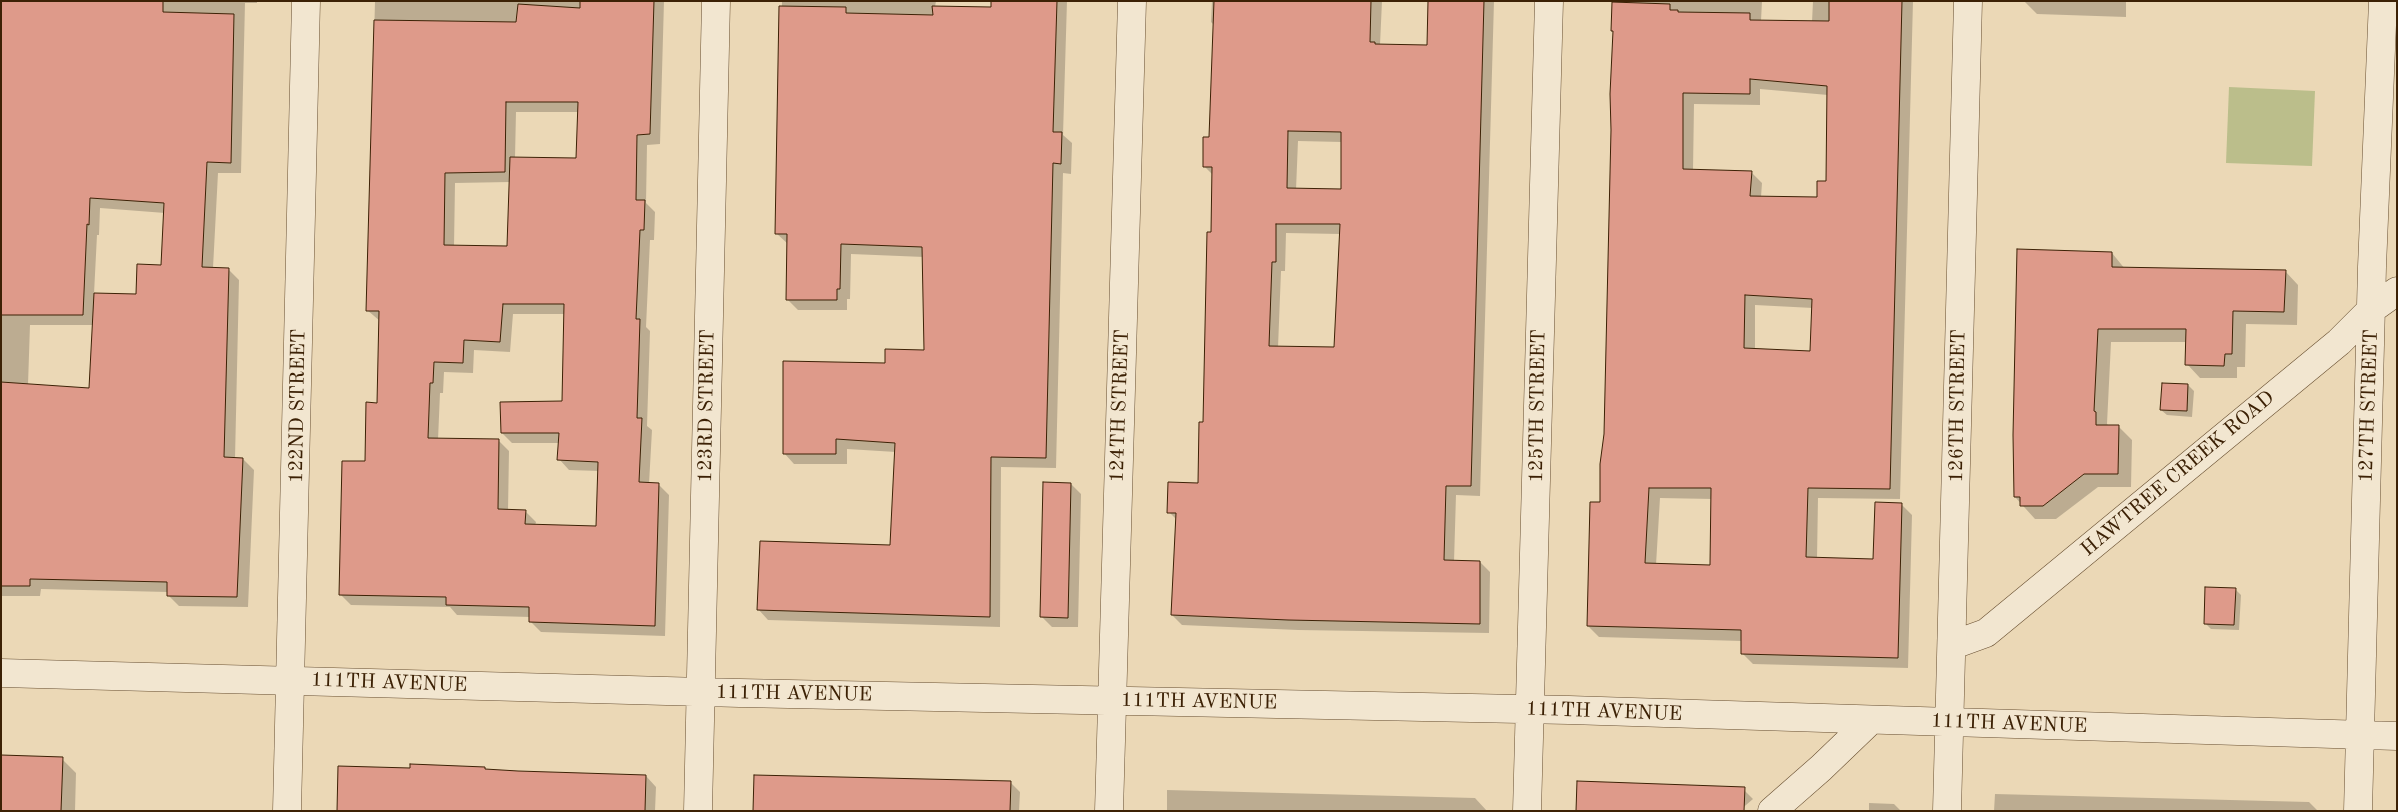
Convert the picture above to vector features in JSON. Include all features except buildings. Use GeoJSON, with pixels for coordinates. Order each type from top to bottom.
{"type":"FeatureCollection","features":[{"type":"Feature","properties":{"kind":"street","name":"122ND STREET"},"geometry":{"type":"LineString","coordinates":[[287,811],[306,1]]}},
{"type":"Feature","properties":{"kind":"street","name":"123RD STREET"},"geometry":{"type":"LineString","coordinates":[[698,811],[716,1]]}},
{"type":"Feature","properties":{"kind":"street","name":"124TH STREET"},"geometry":{"type":"LineString","coordinates":[[1110,811],[1132,1]]}},
{"type":"Feature","properties":{"kind":"street","name":"125TH STREET"},"geometry":{"type":"LineString","coordinates":[[1527,811],[1549,1]]}},
{"type":"Feature","properties":{"kind":"street","name":"126TH STREET"},"geometry":{"type":"LineString","coordinates":[[1947,811],[1953,644],[1968,1]]}},
{"type":"Feature","properties":{"kind":"street","name":"127TH STREET"},"geometry":{"type":"LineString","coordinates":[[2358,811],[2383,1]]}},
{"type":"Feature","properties":{"kind":"street","name":"HAWTREE CREEK ROAD"},"geometry":{"type":"LineString","coordinates":[[1953,644],[1986,634],[2339,342],[2372,309],[2397,291]]}},
{"type":"Feature","properties":{"kind":"street","name":"111TH AVENUE"},"geometry":{"type":"LineString","coordinates":[[1,673],[701,692],[1530,710],[2397,736]]}},
{"type":"Feature","properties":{"kind":"street"},"geometry":{"type":"LineString","coordinates":[[1772,811],[1821,768],[1871,720]]}},
{"type":"Feature","properties":{"kind":"green space"},"geometry":{"type":"Polygon","coordinates":[[[2229,87],[2315,91],[2312,166],[2226,163],[2229,87]]]}}]}
